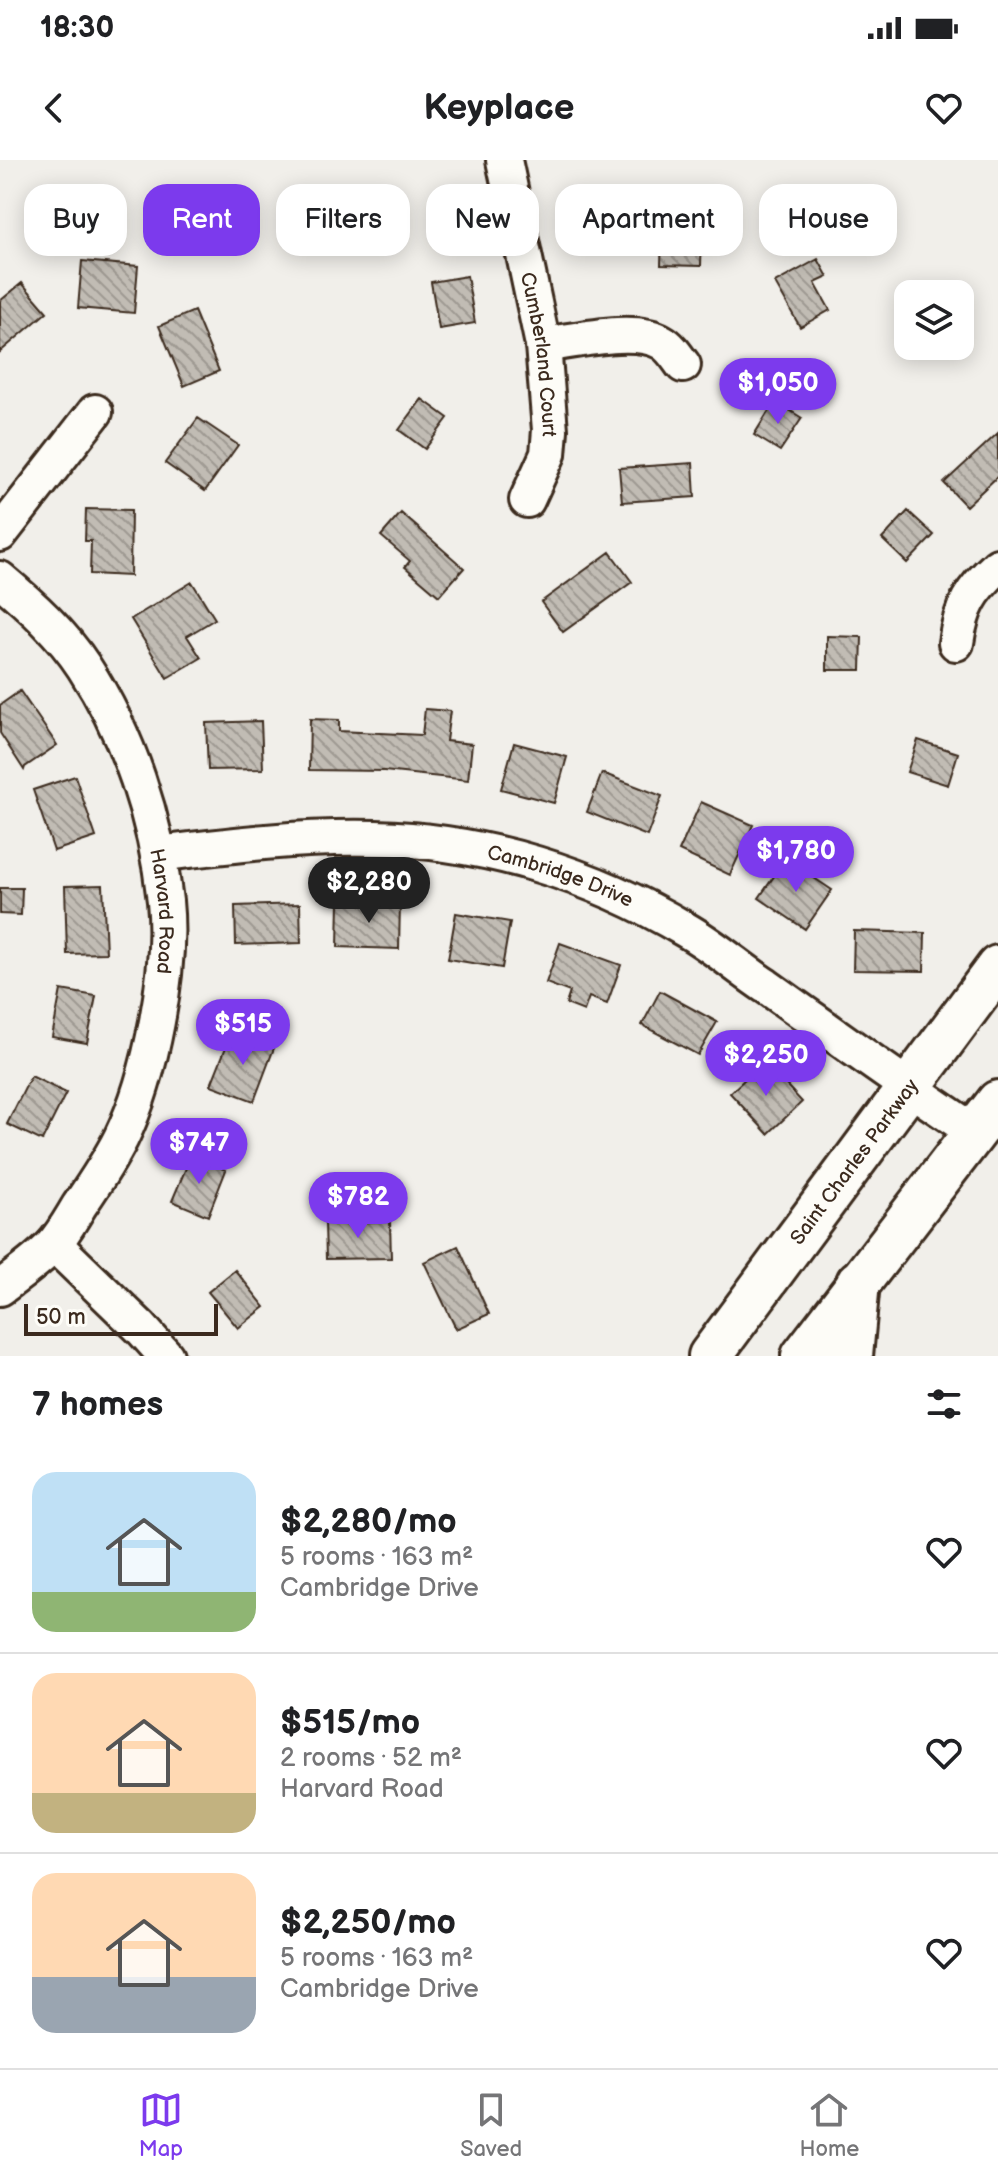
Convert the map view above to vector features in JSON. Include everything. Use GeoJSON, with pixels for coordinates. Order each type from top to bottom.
{"type":"FeatureCollection","features":[{"type":"Feature","properties":{"kind":"main road","name":"Saint Charles Parkway"},"geometry":{"type":"LineString","coordinates":[[710,1356],[998,967]]}},
{"type":"Feature","properties":{"kind":"main road"},"geometry":{"type":"LineString","coordinates":[[803,1356],[986,1117]]}},
{"type":"Feature","properties":{"kind":"main road"},"geometry":{"type":"LineString","coordinates":[[851,1356],[858,1282]]}},
{"type":"Feature","properties":{"kind":"street","name":"Cumberland Court"},"geometry":{"type":"LineString","coordinates":[[504,160],[543,345],[550,447],[527,500]]}},
{"type":"Feature","properties":{"kind":"street"},"geometry":{"type":"LineString","coordinates":[[543,345],[606,337],[649,337],[666,344],[683,365]]}},
{"type":"Feature","properties":{"kind":"street"},"geometry":{"type":"LineString","coordinates":[[0,534],[95,412]]}},
{"type":"Feature","properties":{"kind":"street"},"geometry":{"type":"LineString","coordinates":[[956,643],[962,610],[968,597],[998,566]]}},
{"type":"Feature","properties":{"kind":"street","name":"Harvard Road"},"geometry":{"type":"LineString","coordinates":[[0,579],[57,632],[89,676],[127,751],[144,797],[166,904],[164,968],[155,1031],[122,1136],[54,1244],[0,1288]]}},
{"type":"Feature","properties":{"kind":"street","name":"Cambridge Drive"},"geometry":{"type":"LineString","coordinates":[[158,854],[323,838],[379,838],[475,849],[536,863],[580,878],[688,931],[907,1088],[986,1117]]}},
{"type":"Feature","properties":{"kind":"street"},"geometry":{"type":"LineString","coordinates":[[54,1244],[166,1356]]}},
{"type":"Feature","properties":{"kind":"building"},"geometry":{"type":"Polygon","coordinates":[[[661,256],[701,256],[701,266],[661,265],[661,256]]]}},
{"type":"Feature","properties":{"kind":"building"},"geometry":{"type":"Polygon","coordinates":[[[818,259],[828,277],[815,283],[830,310],[800,327],[775,283],[818,259]]]}},
{"type":"Feature","properties":{"kind":"building"},"geometry":{"type":"Polygon","coordinates":[[[82,261],[138,266],[134,313],[78,308],[82,261]]]}},
{"type":"Feature","properties":{"kind":"building"},"geometry":{"type":"Polygon","coordinates":[[[467,276],[475,323],[439,329],[431,282],[467,276]]]}},
{"type":"Feature","properties":{"kind":"building"},"geometry":{"type":"Polygon","coordinates":[[[22,283],[47,312],[0,352],[0,301],[22,283]]]}},
{"type":"Feature","properties":{"kind":"building"},"geometry":{"type":"Polygon","coordinates":[[[194,311],[219,371],[184,386],[159,326],[194,311]]]}},
{"type":"Feature","properties":{"kind":"building"},"geometry":{"type":"Polygon","coordinates":[[[422,399],[448,418],[425,449],[399,430],[422,399]]]}},
{"type":"Feature","properties":{"kind":"building"},"geometry":{"type":"Polygon","coordinates":[[[775,401],[802,418],[780,451],[754,435],[775,401]]]}},
{"type":"Feature","properties":{"kind":"building"},"geometry":{"type":"Polygon","coordinates":[[[198,418],[238,445],[205,491],[165,463],[198,418]]]}},
{"type":"Feature","properties":{"kind":"building"},"geometry":{"type":"Polygon","coordinates":[[[998,433],[998,476],[966,506],[944,483],[998,433]]]}},
{"type":"Feature","properties":{"kind":"building"},"geometry":{"type":"Polygon","coordinates":[[[693,463],[695,497],[622,502],[619,468],[693,463]]]}},
{"type":"Feature","properties":{"kind":"building"},"geometry":{"type":"Polygon","coordinates":[[[86,509],[131,510],[130,576],[90,574],[91,541],[85,541],[86,509]]]}},
{"type":"Feature","properties":{"kind":"building"},"geometry":{"type":"Polygon","coordinates":[[[908,511],[934,535],[907,563],[882,539],[908,511]]]}},
{"type":"Feature","properties":{"kind":"building"},"geometry":{"type":"Polygon","coordinates":[[[401,513],[464,568],[439,596],[405,567],[410,561],[381,536],[401,513]]]}},
{"type":"Feature","properties":{"kind":"building"},"geometry":{"type":"Polygon","coordinates":[[[610,552],[632,582],[563,632],[541,602],[610,552]]]}},
{"type":"Feature","properties":{"kind":"building"},"geometry":{"type":"Polygon","coordinates":[[[192,582],[215,619],[187,636],[201,658],[167,678],[131,619],[192,582]]]}},
{"type":"Feature","properties":{"kind":"building"},"geometry":{"type":"Polygon","coordinates":[[[827,636],[862,637],[861,670],[827,670],[827,636]]]}},
{"type":"Feature","properties":{"kind":"building"},"geometry":{"type":"Polygon","coordinates":[[[20,691],[57,745],[24,770],[0,733],[0,705],[20,691]]]}},
{"type":"Feature","properties":{"kind":"building"},"geometry":{"type":"Polygon","coordinates":[[[425,709],[450,711],[446,741],[472,744],[468,780],[384,771],[309,770],[310,719],[339,720],[339,731],[422,735],[425,709]]]}},
{"type":"Feature","properties":{"kind":"building"},"geometry":{"type":"Polygon","coordinates":[[[261,721],[263,769],[208,770],[206,723],[261,721]]]}},
{"type":"Feature","properties":{"kind":"building"},"geometry":{"type":"Polygon","coordinates":[[[918,740],[958,753],[948,785],[907,772],[918,740]]]}},
{"type":"Feature","properties":{"kind":"building"},"geometry":{"type":"Polygon","coordinates":[[[514,743],[567,757],[554,803],[501,789],[514,743]]]}},
{"type":"Feature","properties":{"kind":"building"},"geometry":{"type":"Polygon","coordinates":[[[602,773],[662,796],[647,836],[587,812],[602,773]]]}},
{"type":"Feature","properties":{"kind":"building"},"geometry":{"type":"Polygon","coordinates":[[[75,776],[96,837],[54,851],[33,790],[75,776]]]}},
{"type":"Feature","properties":{"kind":"building"},"geometry":{"type":"Polygon","coordinates":[[[701,802],[753,825],[730,875],[679,851],[701,802]]]}},
{"type":"Feature","properties":{"kind":"building"},"geometry":{"type":"Polygon","coordinates":[[[786,859],[832,890],[805,929],[759,898],[786,859]]]}},
{"type":"Feature","properties":{"kind":"building"},"geometry":{"type":"Polygon","coordinates":[[[103,885],[106,953],[67,954],[65,886],[103,885]]]}},
{"type":"Feature","properties":{"kind":"building"},"geometry":{"type":"Polygon","coordinates":[[[0,888],[22,888],[21,915],[0,914],[0,888]]]}},
{"type":"Feature","properties":{"kind":"building"},"geometry":{"type":"Polygon","coordinates":[[[339,901],[400,902],[399,949],[338,947],[339,901]]]}},
{"type":"Feature","properties":{"kind":"building"},"geometry":{"type":"Polygon","coordinates":[[[300,904],[301,943],[236,945],[235,906],[300,904]]]}},
{"type":"Feature","properties":{"kind":"building"},"geometry":{"type":"Polygon","coordinates":[[[456,913],[510,922],[502,968],[448,959],[456,913]]]}},
{"type":"Feature","properties":{"kind":"building"},"geometry":{"type":"Polygon","coordinates":[[[854,931],[925,933],[924,971],[853,970],[854,931]]]}},
{"type":"Feature","properties":{"kind":"building"},"geometry":{"type":"Polygon","coordinates":[[[560,943],[621,965],[607,1004],[589,997],[584,1011],[566,1004],[570,992],[546,983],[560,943]]]}},
{"type":"Feature","properties":{"kind":"building"},"geometry":{"type":"Polygon","coordinates":[[[61,990],[96,996],[87,1043],[52,1037],[61,990]]]}},
{"type":"Feature","properties":{"kind":"building"},"geometry":{"type":"Polygon","coordinates":[[[660,991],[717,1022],[698,1055],[642,1025],[660,991]]]}},
{"type":"Feature","properties":{"kind":"building"},"geometry":{"type":"Polygon","coordinates":[[[232,1032],[274,1048],[254,1101],[211,1085],[232,1032]]]}},
{"type":"Feature","properties":{"kind":"building"},"geometry":{"type":"Polygon","coordinates":[[[764,1061],[802,1102],[768,1134],[730,1093],[764,1061]]]}},
{"type":"Feature","properties":{"kind":"building"},"geometry":{"type":"Polygon","coordinates":[[[31,1076],[66,1093],[42,1141],[7,1124],[31,1076]]]}},
{"type":"Feature","properties":{"kind":"building"},"geometry":{"type":"Polygon","coordinates":[[[191,1156],[226,1170],[208,1216],[172,1201],[191,1156]]]}},
{"type":"Feature","properties":{"kind":"building"},"geometry":{"type":"Polygon","coordinates":[[[390,1221],[391,1258],[326,1259],[325,1223],[390,1221]]]}},
{"type":"Feature","properties":{"kind":"building"},"geometry":{"type":"Polygon","coordinates":[[[458,1246],[489,1314],[456,1329],[424,1262],[458,1246]]]}},
{"type":"Feature","properties":{"kind":"building"},"geometry":{"type":"Polygon","coordinates":[[[235,1270],[265,1307],[238,1328],[208,1292],[235,1270]]]}}]}
